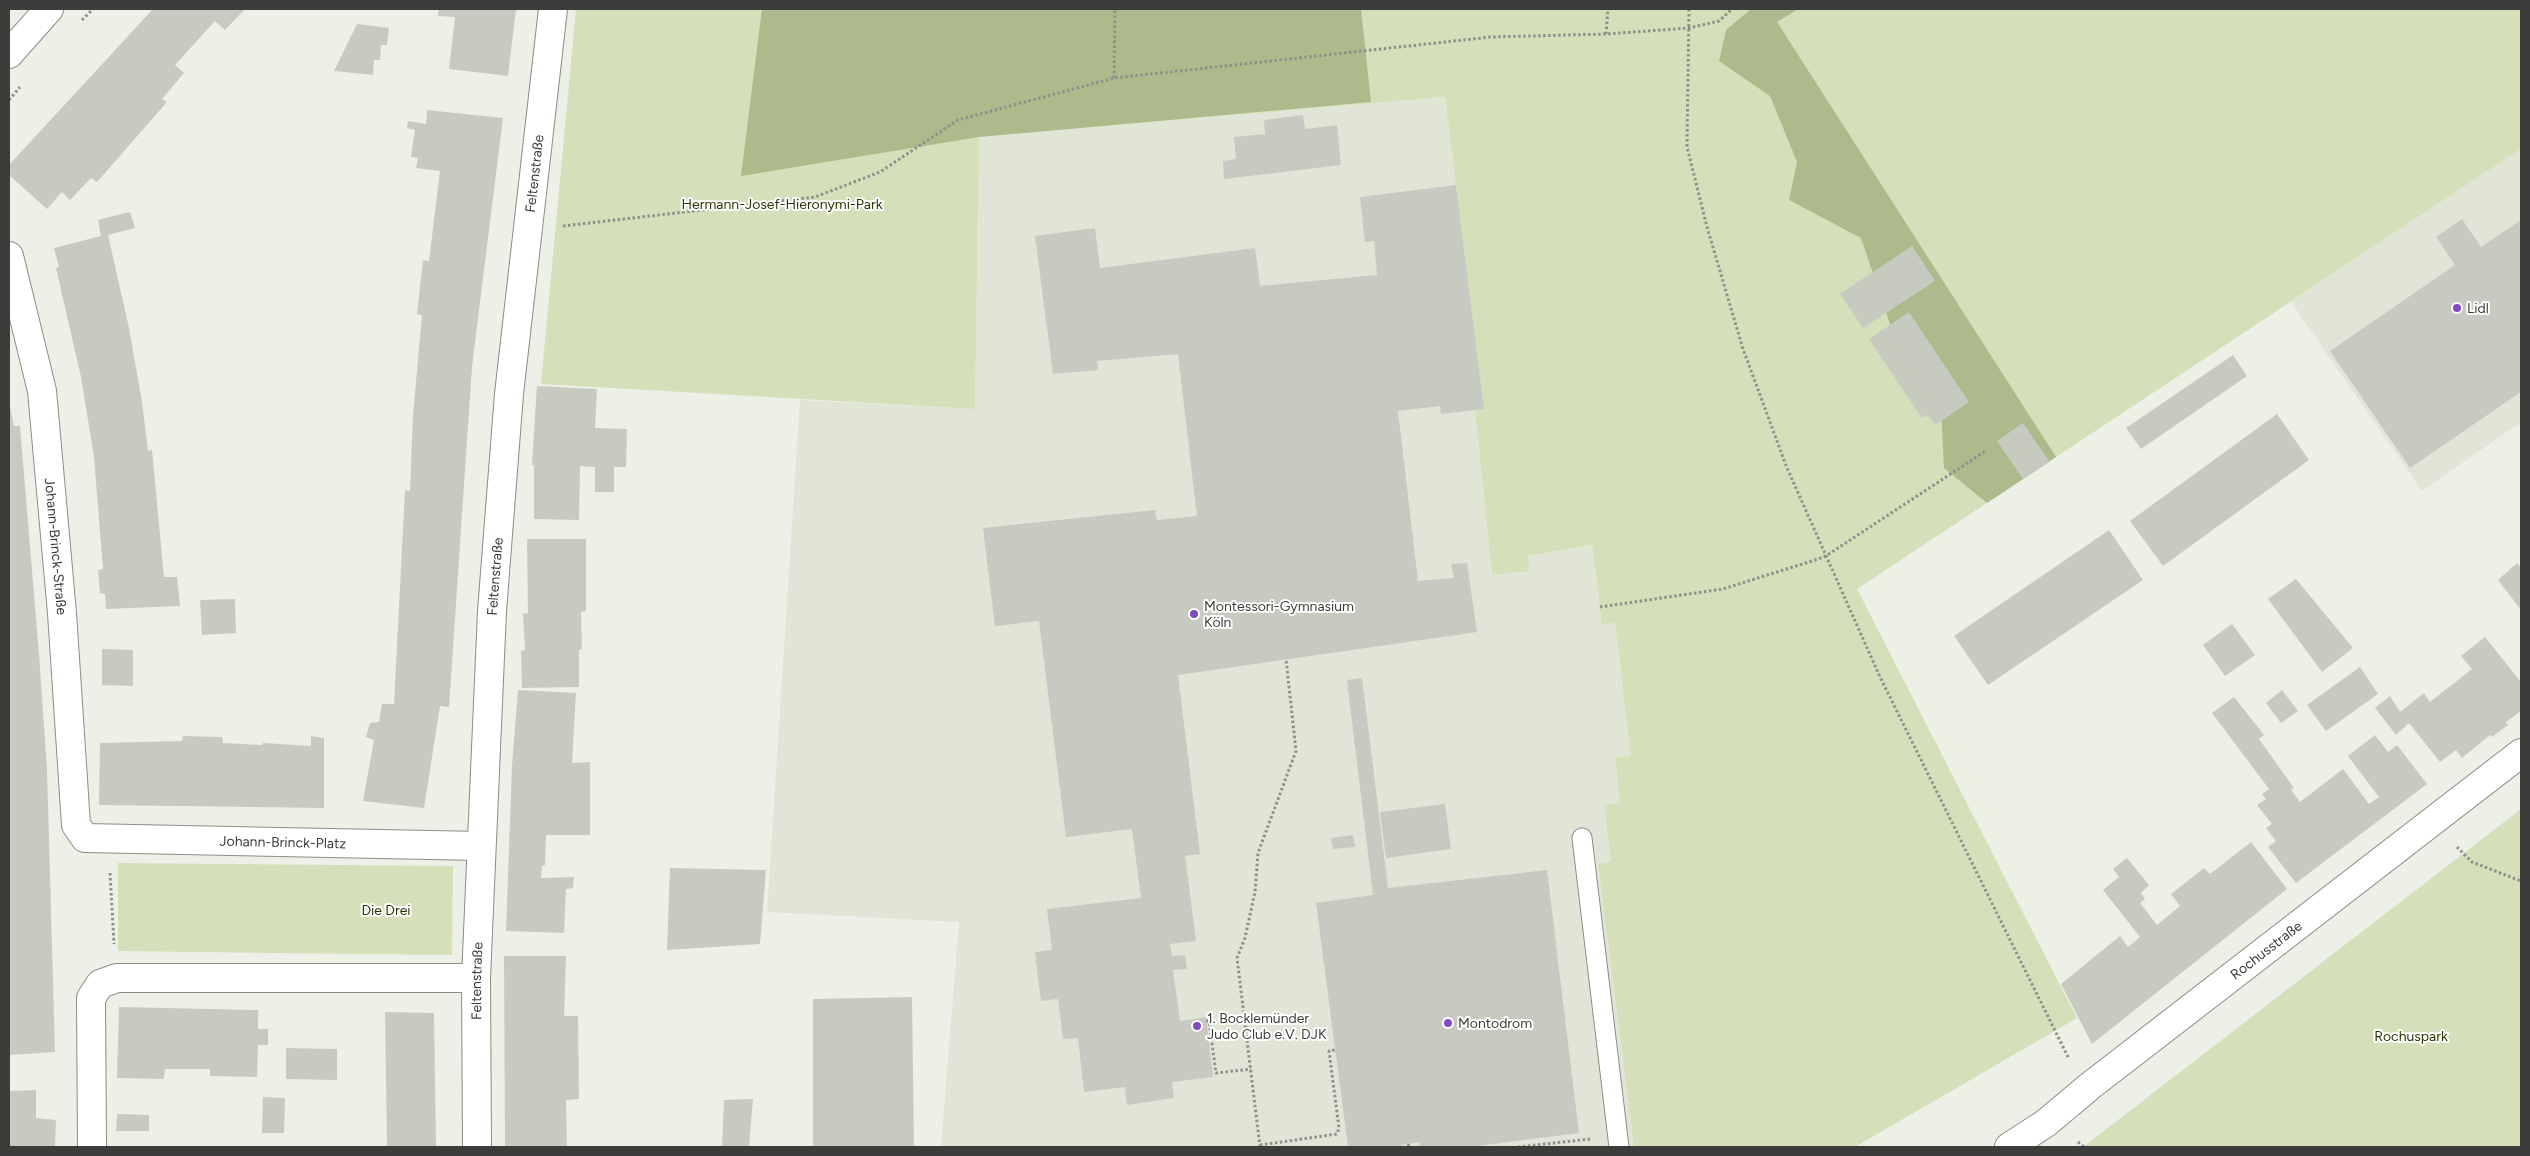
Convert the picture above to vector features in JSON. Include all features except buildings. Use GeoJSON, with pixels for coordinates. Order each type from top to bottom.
{"type":"FeatureCollection","features":[{"type":"Feature","properties":{"kind":"street"},"geometry":{"type":"LineString","coordinates":[[9,54],[49,9]]}},
{"type":"Feature","properties":{"kind":"street","name":"Feltenstraße"},"geometry":{"type":"LineString","coordinates":[[478,1147],[476,978],[492,611],[509,394],[553,9]]}},
{"type":"Feature","properties":{"kind":"street","name":"Johann-Brinck-Straße"},"geometry":{"type":"LineString","coordinates":[[9,256],[42,391],[62,613],[76,825],[85,838]]}},
{"type":"Feature","properties":{"kind":"street","name":"Rochusstraße"},"geometry":{"type":"LineString","coordinates":[[2010,1147],[2046,1123],[2090,1086],[2433,823],[2521,753]]}},
{"type":"Feature","properties":{"kind":"street","name":"Johann-Brinck-Platz"},"geometry":{"type":"LineString","coordinates":[[85,838],[481,846]]}},
{"type":"Feature","properties":{"kind":"street"},"geometry":{"type":"LineString","coordinates":[[92,1147],[91,998],[100,984],[117,978],[476,978]]}},
{"type":"Feature","properties":{"kind":"lane"},"geometry":{"type":"LineString","coordinates":[[1582,838],[1619,1147]]}},
{"type":"Feature","properties":{"kind":"path"},"geometry":{"type":"LineString","coordinates":[[1114,78],[1116,9]]}},
{"type":"Feature","properties":{"kind":"path"},"geometry":{"type":"LineString","coordinates":[[1606,34],[1608,9]]}},
{"type":"Feature","properties":{"kind":"path"},"geometry":{"type":"LineString","coordinates":[[1689,9],[1687,146],[1707,227],[1743,349],[1787,468],[1880,677],[2070,1061]]}},
{"type":"Feature","properties":{"kind":"path"},"geometry":{"type":"LineString","coordinates":[[528,230],[815,197],[880,172],[958,120],[1114,78],[1492,37],[1606,34],[1689,28],[1719,21],[1732,9]]}},
{"type":"Feature","properties":{"kind":"path"},"geometry":{"type":"LineString","coordinates":[[1600,607],[1723,589],[1826,556],[1987,450]]}},
{"type":"Feature","properties":{"kind":"path"},"geometry":{"type":"LineString","coordinates":[[1286,659],[1296,751],[1258,853],[1255,892],[1245,938],[1238,958],[1260,1146],[1336,1134],[1339,1128],[1329,1051],[1335,1050]]}},
{"type":"Feature","properties":{"kind":"path"},"geometry":{"type":"LineString","coordinates":[[2433,823],[2472,862],[2521,881]]}},
{"type":"Feature","properties":{"kind":"path"},"geometry":{"type":"LineString","coordinates":[[85,838],[111,875],[117,978]]}},
{"type":"Feature","properties":{"kind":"path"},"geometry":{"type":"LineString","coordinates":[[1206,1022],[1209,1021],[1216,1072],[1251,1068]]}},
{"type":"Feature","properties":{"kind":"path"},"geometry":{"type":"LineString","coordinates":[[1518,1147],[1591,1138]]}},
{"type":"Feature","properties":{"kind":"shaded area","name":"Montessori-Gymnasium Köln"},"geometry":{"type":"Polygon","coordinates":[[[1445,97],[1472,311],[1502,312],[1475,410],[1492,575],[1527,556],[1592,545],[1602,623],[1615,622],[1631,756],[1615,757],[1620,803],[1604,806],[1611,863],[1598,864],[1634,1147],[941,1146],[959,922],[767,912],[800,400],[975,409],[979,137],[1445,97]]]}},
{"type":"Feature","properties":{"kind":"shaded area"},"geometry":{"type":"Polygon","coordinates":[[[2521,149],[2521,422],[2422,491],[2291,302],[2521,149]]]}},
{"type":"Feature","properties":{"kind":"green space","name":"Hermann-Josef-Hieronymi-Park"},"geometry":{"type":"Polygon","coordinates":[[[576,9],[2521,9],[2521,149],[1857,589],[2077,1018],[1855,1147],[1634,1147],[1598,864],[1611,862],[1604,805],[1620,803],[1615,757],[1631,756],[1615,623],[1602,624],[1592,545],[1528,556],[1529,571],[1492,575],[1475,410],[1484,409],[1445,97],[979,137],[975,409],[541,384],[576,9]]]}},
{"type":"Feature","properties":{"kind":"green space"},"geometry":{"type":"Polygon","coordinates":[[[762,9],[1361,9],[1371,102],[979,137],[741,176],[762,9]]]}},
{"type":"Feature","properties":{"kind":"green space"},"geometry":{"type":"Polygon","coordinates":[[[1751,9],[1798,9],[1777,22],[2056,457],[1987,503],[1944,468],[1941,409],[1896,342],[1861,238],[1789,200],[1797,162],[1770,96],[1719,61],[1726,30],[1751,9]]]}},
{"type":"Feature","properties":{"kind":"green space","name":"Rochuspark"},"geometry":{"type":"Polygon","coordinates":[[[2521,809],[2521,1147],[2083,1147],[2521,809]]]}},
{"type":"Feature","properties":{"kind":"green space","name":"Die Drei"},"geometry":{"type":"Polygon","coordinates":[[[118,863],[453,866],[452,955],[118,951],[118,863]]]}},
{"type":"Feature","properties":{"kind":"place","name":"Lidl"},"geometry":{"type":"Point","coordinates":[2457,308]}},
{"type":"Feature","properties":{"kind":"place","name":"Montessori-Gymnasium Köln"},"geometry":{"type":"Point","coordinates":[1194,614]}},
{"type":"Feature","properties":{"kind":"place","name":"Montodrom"},"geometry":{"type":"Point","coordinates":[1448,1023]}},
{"type":"Feature","properties":{"kind":"place","name":"1. Bocklemünder Judo Club e.V. DJK"},"geometry":{"type":"Point","coordinates":[1197,1026]}}]}
